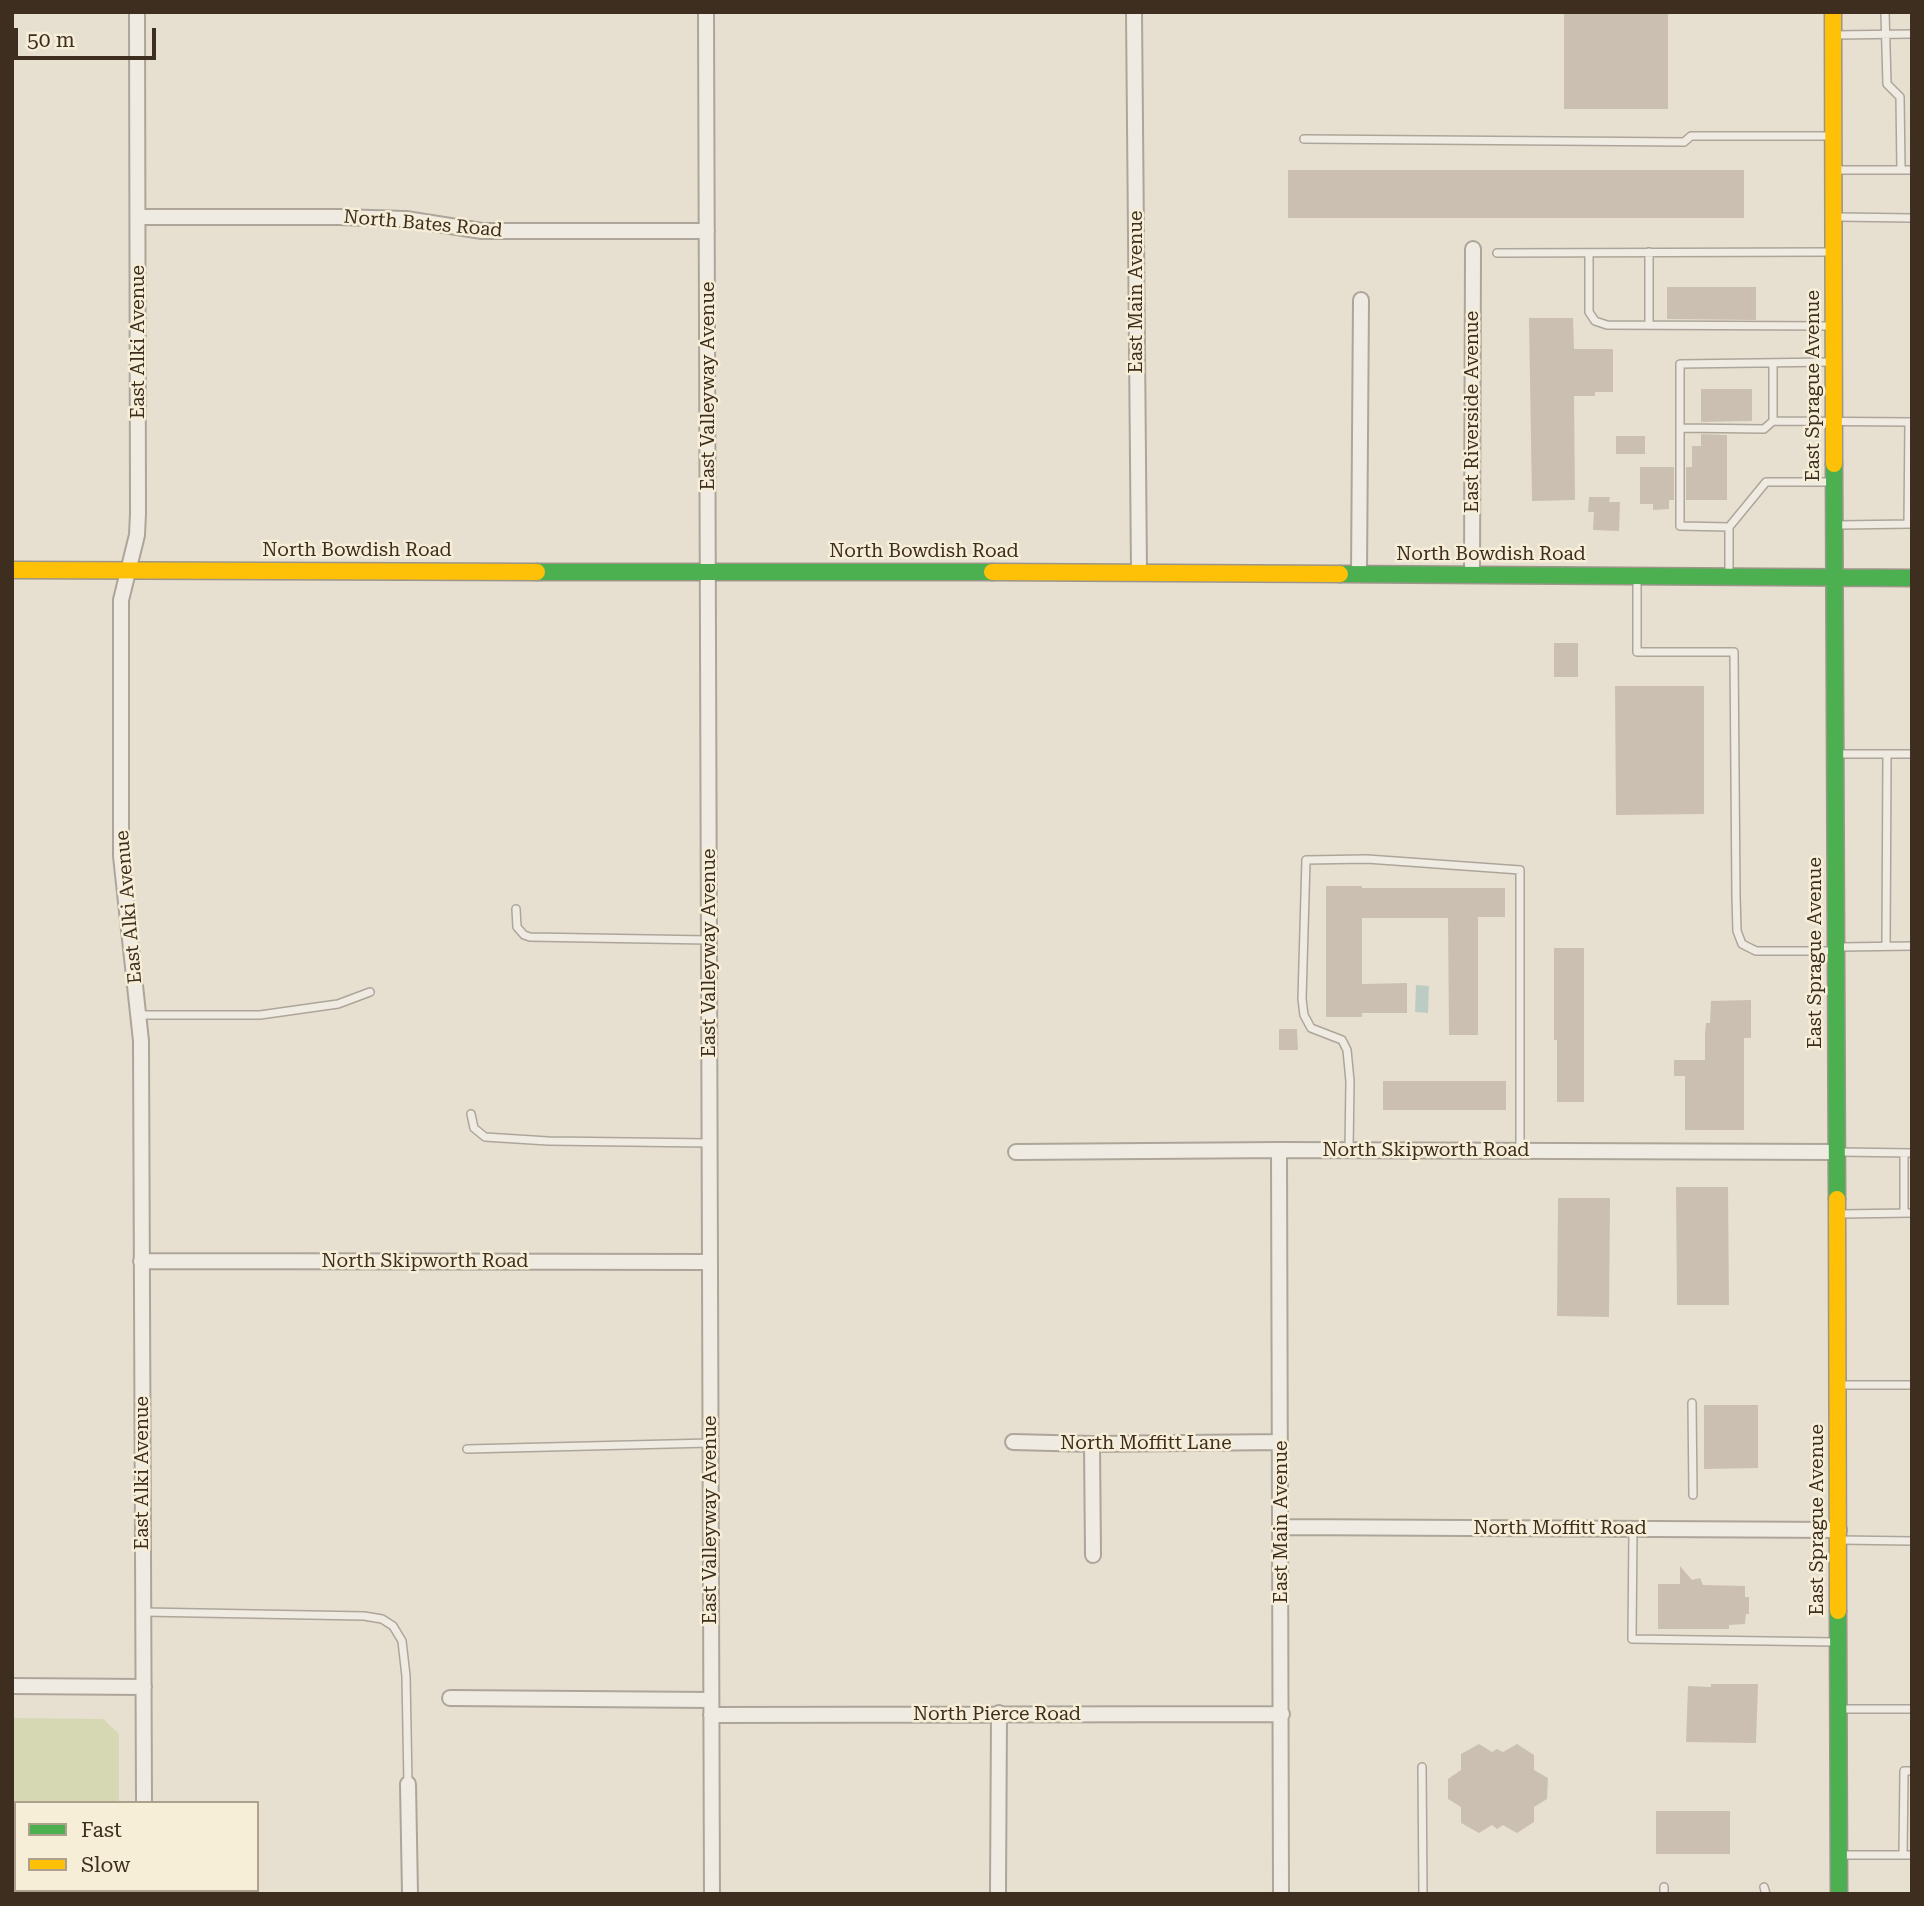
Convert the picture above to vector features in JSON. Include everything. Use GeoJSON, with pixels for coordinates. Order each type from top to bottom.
{"type":"FeatureCollection","features":[{"type":"Feature","properties":{"kind":"main road","name":"East Sprague Avenue"},"geometry":{"type":"LineString","coordinates":[[1833,12],[1839,1894]]}},
{"type":"Feature","properties":{"kind":"main road","name":"North Bowdish Road"},"geometry":{"type":"LineString","coordinates":[[12,570],[1139,572],[1912,578]]}},
{"type":"Feature","properties":{"kind":"street","name":"East Alki Avenue"},"geometry":{"type":"LineString","coordinates":[[137,12],[138,513],[137,535],[121,600],[121,856],[141,1041],[144,1801]]}},
{"type":"Feature","properties":{"kind":"street","name":"East Valleyway Avenue"},"geometry":{"type":"LineString","coordinates":[[706,12],[712,1894]]}},
{"type":"Feature","properties":{"kind":"street","name":"East Main Avenue"},"geometry":{"type":"LineString","coordinates":[[1134,12],[1139,572]]}},
{"type":"Feature","properties":{"kind":"street","name":"North Bates Road"},"geometry":{"type":"LineString","coordinates":[[138,217],[406,219],[482,231],[707,231]]}},
{"type":"Feature","properties":{"kind":"street","name":"East Riverside Avenue"},"geometry":{"type":"LineString","coordinates":[[1472,575],[1473,248]]}},
{"type":"Feature","properties":{"kind":"street"},"geometry":{"type":"LineString","coordinates":[[1359,574],[1361,300]]}},
{"type":"Feature","properties":{"kind":"street","name":"East Main Avenue"},"geometry":{"type":"LineString","coordinates":[[1279,1150],[1281,1894]]}},
{"type":"Feature","properties":{"kind":"street","name":"North Skipworth Road"},"geometry":{"type":"LineString","coordinates":[[1016,1152],[1837,1152]]}},
{"type":"Feature","properties":{"kind":"street","name":"North Skipworth Road"},"geometry":{"type":"LineString","coordinates":[[141,1261],[709,1262]]}},
{"type":"Feature","properties":{"kind":"street","name":"North Moffitt Lane"},"geometry":{"type":"LineString","coordinates":[[1013,1442],[1280,1442]]}},
{"type":"Feature","properties":{"kind":"street"},"geometry":{"type":"LineString","coordinates":[[1092,1444],[1093,1555]]}},
{"type":"Feature","properties":{"kind":"street","name":"North Moffitt Road"},"geometry":{"type":"LineString","coordinates":[[1281,1527],[1633,1529],[1839,1535]]}},
{"type":"Feature","properties":{"kind":"street"},"geometry":{"type":"LineString","coordinates":[[12,1686],[144,1687]]}},
{"type":"Feature","properties":{"kind":"street","name":"North Pierce Road"},"geometry":{"type":"LineString","coordinates":[[450,1698],[999,1713],[1282,1714]]}},
{"type":"Feature","properties":{"kind":"street"},"geometry":{"type":"LineString","coordinates":[[998,1894],[999,1713]]}},
{"type":"Feature","properties":{"kind":"street"},"geometry":{"type":"LineString","coordinates":[[408,1784],[410,1894]]}},
{"type":"Feature","properties":{"kind":"lane"},"geometry":{"type":"LineString","coordinates":[[1885,12],[1887,84],[1900,97],[1901,170]]}},
{"type":"Feature","properties":{"kind":"lane"},"geometry":{"type":"LineString","coordinates":[[1833,36],[1912,34]]}},
{"type":"Feature","properties":{"kind":"lane"},"geometry":{"type":"LineString","coordinates":[[1304,139],[1684,142],[1691,136],[1833,136]]}},
{"type":"Feature","properties":{"kind":"lane"},"geometry":{"type":"LineString","coordinates":[[1833,170],[1912,170]]}},
{"type":"Feature","properties":{"kind":"lane"},"geometry":{"type":"LineString","coordinates":[[1833,217],[1912,218]]}},
{"type":"Feature","properties":{"kind":"lane"},"geometry":{"type":"LineString","coordinates":[[1649,252],[1649,326]]}},
{"type":"Feature","properties":{"kind":"lane"},"geometry":{"type":"LineString","coordinates":[[1497,253],[1834,252]]}},
{"type":"Feature","properties":{"kind":"lane"},"geometry":{"type":"LineString","coordinates":[[1589,253],[1589,312],[1595,321],[1607,325],[1833,327]]}},
{"type":"Feature","properties":{"kind":"lane"},"geometry":{"type":"LineString","coordinates":[[1729,527],[1681,526],[1681,363],[1833,362]]}},
{"type":"Feature","properties":{"kind":"lane"},"geometry":{"type":"LineString","coordinates":[[1773,363],[1773,421]]}},
{"type":"Feature","properties":{"kind":"lane"},"geometry":{"type":"LineString","coordinates":[[1681,428],[1764,429],[1773,421],[1910,422],[1910,524],[1834,525]]}},
{"type":"Feature","properties":{"kind":"lane"},"geometry":{"type":"LineString","coordinates":[[1729,577],[1729,527],[1766,481],[1834,482]]}},
{"type":"Feature","properties":{"kind":"lane"},"geometry":{"type":"LineString","coordinates":[[1637,576],[1637,652],[1734,652],[1736,896],[1737,931],[1742,944],[1756,951],[1912,946]]}},
{"type":"Feature","properties":{"kind":"lane"},"geometry":{"type":"LineString","coordinates":[[1836,754],[1912,754]]}},
{"type":"Feature","properties":{"kind":"lane"},"geometry":{"type":"LineString","coordinates":[[1886,946],[1887,754]]}},
{"type":"Feature","properties":{"kind":"lane"},"geometry":{"type":"LineString","coordinates":[[1349,1150],[1350,1081],[1347,1049],[1342,1040],[1311,1028],[1304,1015],[1302,999],[1307,860],[1367,859],[1520,870],[1520,1151]]}},
{"type":"Feature","properties":{"kind":"lane"},"geometry":{"type":"LineString","coordinates":[[516,909],[517,927],[530,937],[709,940]]}},
{"type":"Feature","properties":{"kind":"lane"},"geometry":{"type":"LineString","coordinates":[[139,1015],[260,1015],[338,1004],[370,992]]}},
{"type":"Feature","properties":{"kind":"lane"},"geometry":{"type":"LineString","coordinates":[[471,1114],[474,1128],[485,1138],[548,1142],[709,1143]]}},
{"type":"Feature","properties":{"kind":"lane"},"geometry":{"type":"LineString","coordinates":[[1837,1152],[1908,1153],[1908,1213],[1837,1214]]}},
{"type":"Feature","properties":{"kind":"lane"},"geometry":{"type":"LineString","coordinates":[[1838,1385],[1912,1385]]}},
{"type":"Feature","properties":{"kind":"lane"},"geometry":{"type":"LineString","coordinates":[[1692,1403],[1693,1494]]}},
{"type":"Feature","properties":{"kind":"lane"},"geometry":{"type":"LineString","coordinates":[[467,1449],[710,1443]]}},
{"type":"Feature","properties":{"kind":"lane"},"geometry":{"type":"LineString","coordinates":[[1633,1529],[1632,1639],[1839,1642]]}},
{"type":"Feature","properties":{"kind":"lane"},"geometry":{"type":"LineString","coordinates":[[1839,1535],[1912,1541]]}},
{"type":"Feature","properties":{"kind":"lane"},"geometry":{"type":"LineString","coordinates":[[143,1612],[363,1616],[382,1619],[393,1626],[402,1641],[408,1784]]}},
{"type":"Feature","properties":{"kind":"lane"},"geometry":{"type":"LineString","coordinates":[[1839,1709],[1912,1709]]}},
{"type":"Feature","properties":{"kind":"lane"},"geometry":{"type":"LineString","coordinates":[[1422,1767],[1423,1894]]}},
{"type":"Feature","properties":{"kind":"lane"},"geometry":{"type":"LineString","coordinates":[[1839,1855],[1907,1855],[1908,1812],[1904,1771],[1912,1771]]}},
{"type":"Feature","properties":{"kind":"green space"},"geometry":{"type":"Polygon","coordinates":[[[12,1718],[103,1719],[119,1734],[119,1801],[14,1801],[14,1892],[119,1894],[12,1894],[12,1718]]]}},
{"type":"Feature","properties":{"kind":"shaded area"},"geometry":{"type":"Polygon","coordinates":[[[1416,985],[1429,986],[1428,1013],[1415,1012],[1416,985]]]}},
{"type":"Feature","properties":{"kind":"building"},"geometry":{"type":"Polygon","coordinates":[[[1564,12],[1668,12],[1668,109],[1564,109],[1564,12]]]}},
{"type":"Feature","properties":{"kind":"building"},"geometry":{"type":"Polygon","coordinates":[[[1288,170],[1744,170],[1744,218],[1288,218],[1288,170]]]}},
{"type":"Feature","properties":{"kind":"building"},"geometry":{"type":"Polygon","coordinates":[[[1667,287],[1756,287],[1756,320],[1667,319],[1667,287]]]}},
{"type":"Feature","properties":{"kind":"building"},"geometry":{"type":"Polygon","coordinates":[[[1529,318],[1573,318],[1574,349],[1613,349],[1613,392],[1595,392],[1595,396],[1574,396],[1575,500],[1532,501],[1529,318]]]}},
{"type":"Feature","properties":{"kind":"building"},"geometry":{"type":"Polygon","coordinates":[[[1701,389],[1752,389],[1752,421],[1701,422],[1701,389]]]}},
{"type":"Feature","properties":{"kind":"building"},"geometry":{"type":"Polygon","coordinates":[[[1701,434],[1727,435],[1727,500],[1686,500],[1686,467],[1692,467],[1692,446],[1701,446],[1701,434]]]}},
{"type":"Feature","properties":{"kind":"building"},"geometry":{"type":"Polygon","coordinates":[[[1616,436],[1645,436],[1645,454],[1616,454],[1616,436]]]}},
{"type":"Feature","properties":{"kind":"building"},"geometry":{"type":"Polygon","coordinates":[[[1640,467],[1674,467],[1674,500],[1669,500],[1669,509],[1653,510],[1653,504],[1640,504],[1640,467]]]}},
{"type":"Feature","properties":{"kind":"building"},"geometry":{"type":"Polygon","coordinates":[[[1589,497],[1610,497],[1609,502],[1620,502],[1619,531],[1593,530],[1594,512],[1588,512],[1589,497]]]}},
{"type":"Feature","properties":{"kind":"building"},"geometry":{"type":"Polygon","coordinates":[[[1554,643],[1578,643],[1578,677],[1554,677],[1554,643]]]}},
{"type":"Feature","properties":{"kind":"building"},"geometry":{"type":"Polygon","coordinates":[[[1615,686],[1704,686],[1704,814],[1616,815],[1615,686]]]}},
{"type":"Feature","properties":{"kind":"building"},"geometry":{"type":"Polygon","coordinates":[[[1326,886],[1505,888],[1505,917],[1478,917],[1478,1035],[1449,1035],[1448,918],[1362,918],[1362,984],[1407,983],[1407,1013],[1362,1013],[1362,1017],[1326,1017],[1326,886]]]}},
{"type":"Feature","properties":{"kind":"building"},"geometry":{"type":"Polygon","coordinates":[[[1554,948],[1584,948],[1584,1102],[1557,1102],[1554,948]]]}},
{"type":"Feature","properties":{"kind":"building"},"geometry":{"type":"Polygon","coordinates":[[[1751,1000],[1751,1038],[1744,1038],[1744,1130],[1685,1130],[1685,1076],[1674,1076],[1674,1060],[1705,1060],[1706,1023],[1710,1023],[1711,1001],[1751,1000]]]}},
{"type":"Feature","properties":{"kind":"building"},"geometry":{"type":"Polygon","coordinates":[[[1279,1029],[1297,1029],[1298,1050],[1279,1050],[1279,1029]]]}},
{"type":"Feature","properties":{"kind":"building"},"geometry":{"type":"Polygon","coordinates":[[[1383,1081],[1506,1081],[1506,1110],[1383,1110],[1383,1081]]]}},
{"type":"Feature","properties":{"kind":"building"},"geometry":{"type":"Polygon","coordinates":[[[1676,1187],[1728,1187],[1729,1305],[1677,1305],[1676,1187]]]}},
{"type":"Feature","properties":{"kind":"building"},"geometry":{"type":"Polygon","coordinates":[[[1558,1198],[1610,1198],[1609,1317],[1557,1316],[1558,1198]]]}},
{"type":"Feature","properties":{"kind":"building"},"geometry":{"type":"Polygon","coordinates":[[[1704,1405],[1758,1405],[1758,1468],[1704,1469],[1704,1405]]]}},
{"type":"Feature","properties":{"kind":"building"},"geometry":{"type":"Polygon","coordinates":[[[1680,1566],[1692,1580],[1700,1578],[1703,1585],[1745,1586],[1745,1597],[1749,1597],[1749,1614],[1746,1614],[1745,1624],[1729,1625],[1729,1629],[1658,1629],[1658,1584],[1680,1584],[1680,1566]]]}},
{"type":"Feature","properties":{"kind":"building"},"geometry":{"type":"Polygon","coordinates":[[[1711,1684],[1758,1684],[1756,1743],[1686,1742],[1688,1686],[1711,1687],[1711,1684]]]}},
{"type":"Feature","properties":{"kind":"building"},"geometry":{"type":"Polygon","coordinates":[[[1479,1744],[1492,1752],[1497,1749],[1503,1752],[1517,1744],[1534,1755],[1534,1770],[1548,1778],[1547,1799],[1534,1807],[1534,1822],[1517,1833],[1503,1825],[1497,1829],[1492,1825],[1479,1833],[1461,1823],[1461,1807],[1448,1799],[1448,1779],[1461,1770],[1461,1754],[1479,1744]]]}},
{"type":"Feature","properties":{"kind":"building"},"geometry":{"type":"Polygon","coordinates":[[[1656,1811],[1730,1811],[1730,1854],[1656,1854],[1656,1811]]]}},
{"type":"Feature","properties":{"kind":"traffic: fast"},"geometry":{"type":"LineString","coordinates":[[1834,464],[1837,1199]]}},
{"type":"Feature","properties":{"kind":"traffic: fast"},"geometry":{"type":"LineString","coordinates":[[537,572],[992,572]]}},
{"type":"Feature","properties":{"kind":"traffic: fast"},"geometry":{"type":"LineString","coordinates":[[1340,574],[1912,578]]}},
{"type":"Feature","properties":{"kind":"traffic: fast"},"geometry":{"type":"LineString","coordinates":[[1838,1611],[1839,1894]]}},
{"type":"Feature","properties":{"kind":"traffic: slow"},"geometry":{"type":"LineString","coordinates":[[1833,12],[1834,464]]}},
{"type":"Feature","properties":{"kind":"traffic: slow"},"geometry":{"type":"LineString","coordinates":[[12,570],[537,572]]}},
{"type":"Feature","properties":{"kind":"traffic: slow"},"geometry":{"type":"LineString","coordinates":[[992,572],[1340,574]]}},
{"type":"Feature","properties":{"kind":"traffic: slow"},"geometry":{"type":"LineString","coordinates":[[1837,1199],[1838,1611]]}}]}
